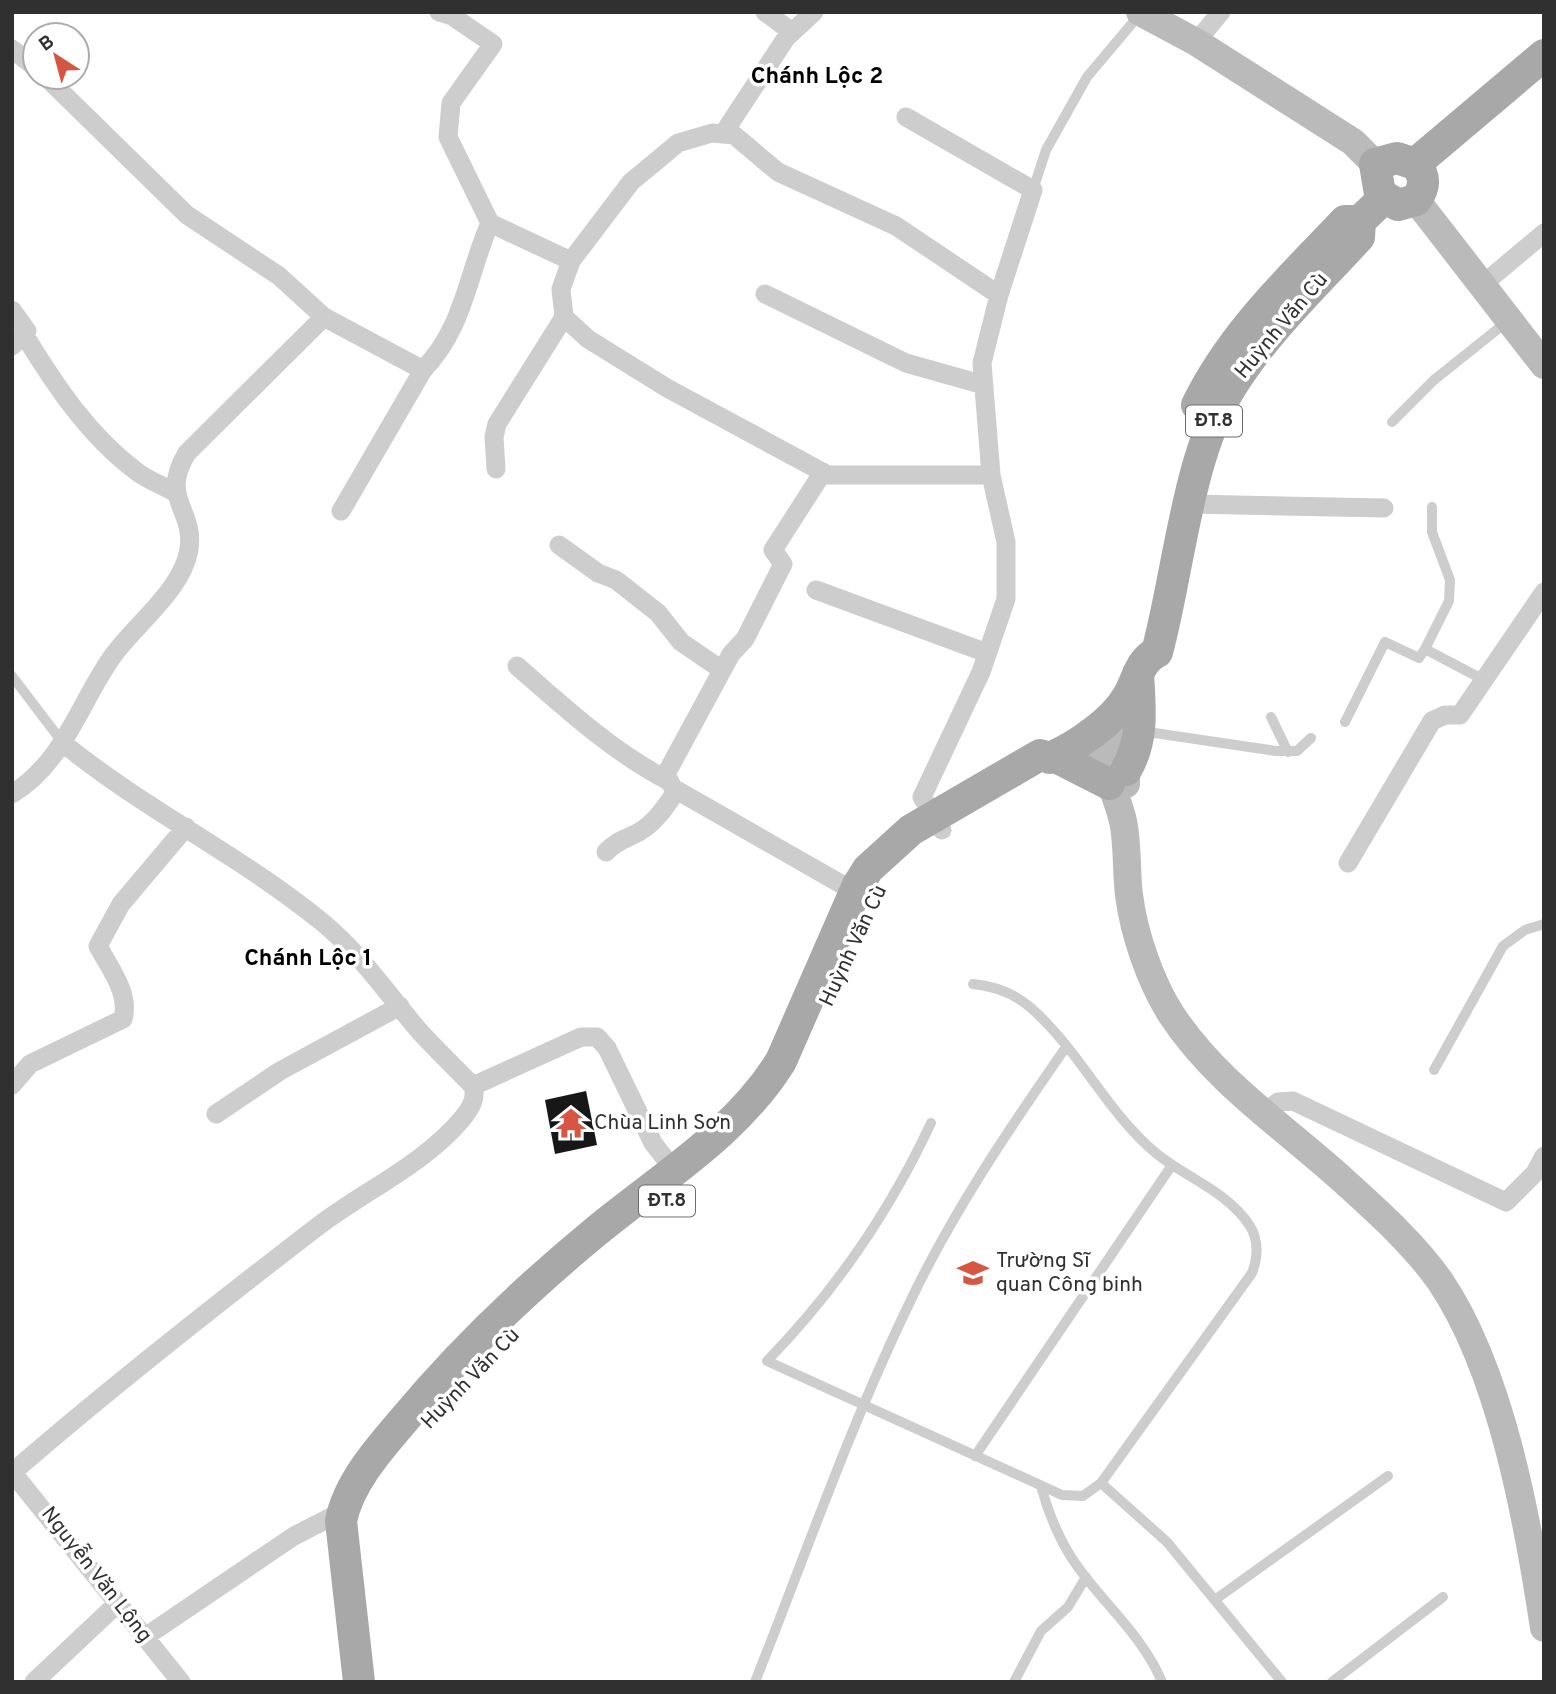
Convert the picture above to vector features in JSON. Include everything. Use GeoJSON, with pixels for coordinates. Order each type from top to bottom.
{"type":"FeatureCollection","features":[{"type":"Feature","properties":{"kind":"main road"},"geometry":{"type":"LineString","coordinates":[[1415,164],[1544,55]]}},
{"type":"Feature","properties":{"kind":"main road"},"geometry":{"type":"LineString","coordinates":[[1397,158],[1415,164],[1423,178],[1423,187],[1416,200],[1398,205],[1384,198],[1377,187],[1375,164],[1397,158]]}},
{"type":"Feature","properties":{"kind":"main road"},"geometry":{"type":"LineString","coordinates":[[359,1682],[345,1570],[356,1505],[370,1463],[389,1437],[484,1333],[594,1233],[745,1109],[766,1086],[781,1062],[855,892],[879,856],[937,823],[1040,755],[1117,777],[1136,751],[1140,731],[1142,666],[1138,648],[1191,459],[1192,416],[1208,383],[1251,321],[1345,221],[1360,221],[1384,198]]}},
{"type":"Feature","properties":{"kind":"main road","name":"ĐT.8"},"geometry":{"type":"LineString","coordinates":[[1053,757],[1101,725],[1128,696],[1142,666],[1157,652],[1191,503],[1191,459]]}},
{"type":"Feature","properties":{"kind":"main road","name":"Huỳnh Văn Cù"},"geometry":{"type":"LineString","coordinates":[[378,1682],[362,1549],[362,1517],[356,1505],[414,1438],[534,1312],[565,1283],[732,1149],[764,1119],[788,1085],[814,1035],[878,887],[937,823]]}},
{"type":"Feature","properties":{"kind":"street"},"geometry":{"type":"LineString","coordinates":[[439,12],[452,16],[493,44],[451,103],[448,137],[489,223],[571,261]]}},
{"type":"Feature","properties":{"kind":"street"},"geometry":{"type":"LineString","coordinates":[[765,12],[792,32]]}},
{"type":"Feature","properties":{"kind":"street"},"geometry":{"type":"LineString","coordinates":[[723,134],[768,61],[792,32],[814,12]]}},
{"type":"Feature","properties":{"kind":"street"},"geometry":{"type":"LineString","coordinates":[[1196,42],[1221,12]]}},
{"type":"Feature","properties":{"kind":"street"},"geometry":{"type":"LineString","coordinates":[[1141,13],[1196,42],[1353,142],[1375,164]]}},
{"type":"Feature","properties":{"kind":"street"},"geometry":{"type":"LineString","coordinates":[[60,91],[187,215],[279,276],[324,317],[423,370]]}},
{"type":"Feature","properties":{"kind":"street"},"geometry":{"type":"LineString","coordinates":[[906,117],[1033,190],[999,295],[982,363],[990,475],[1006,542],[1006,599],[987,653],[922,797],[937,823]]}},
{"type":"Feature","properties":{"kind":"street"},"geometry":{"type":"LineString","coordinates":[[496,469],[494,437],[497,424],[564,317],[561,289],[571,261],[631,182],[678,143],[712,133],[734,135],[778,172],[896,226],[999,295]]}},
{"type":"Feature","properties":{"kind":"street"},"geometry":{"type":"LineString","coordinates":[[1416,200],[1544,365]]}},
{"type":"Feature","properties":{"kind":"street"},"geometry":{"type":"LineString","coordinates":[[341,511],[423,370],[442,350],[457,319],[489,223]]}},
{"type":"Feature","properties":{"kind":"street"},"geometry":{"type":"LineString","coordinates":[[1482,285],[1544,233]]}},
{"type":"Feature","properties":{"kind":"street"},"geometry":{"type":"LineString","coordinates":[[765,294],[906,363],[984,385]]}},
{"type":"Feature","properties":{"kind":"street"},"geometry":{"type":"LineString","coordinates":[[12,310],[27,331],[19,341],[108,446],[137,472],[174,492]]}},
{"type":"Feature","properties":{"kind":"street"},"geometry":{"type":"LineString","coordinates":[[15,786],[56,755],[111,658],[181,577],[189,548],[184,518],[174,492],[177,470],[187,453],[324,317]]}},
{"type":"Feature","properties":{"kind":"street"},"geometry":{"type":"LineString","coordinates":[[564,317],[587,339],[667,388],[828,475],[990,475]]}},
{"type":"Feature","properties":{"kind":"street"},"geometry":{"type":"LineString","coordinates":[[672,785],[666,774],[722,670],[745,639],[783,564],[773,550],[823,472]]}},
{"type":"Feature","properties":{"kind":"street"},"geometry":{"type":"LineString","coordinates":[[1191,503],[1384,508]]}},
{"type":"Feature","properties":{"kind":"street"},"geometry":{"type":"LineString","coordinates":[[559,545],[598,573],[615,580],[659,613],[681,642],[722,670]]}},
{"type":"Feature","properties":{"kind":"street"},"geometry":{"type":"LineString","coordinates":[[816,590],[987,653]]}},
{"type":"Feature","properties":{"kind":"street"},"geometry":{"type":"LineString","coordinates":[[1348,863],[1432,721],[1460,715],[1544,592]]}},
{"type":"Feature","properties":{"kind":"street"},"geometry":{"type":"LineString","coordinates":[[517,666],[589,730],[630,760],[855,892]]}},
{"type":"Feature","properties":{"kind":"street"},"geometry":{"type":"LineString","coordinates":[[1101,725],[1117,777],[1129,898],[1149,970],[1171,1014],[1221,1076],[1366,1201],[1440,1282],[1474,1344],[1537,1537],[1544,1628]]}},
{"type":"Feature","properties":{"kind":"street"},"geometry":{"type":"LineString","coordinates":[[13,1470],[149,1358],[320,1225],[442,1140],[472,1106],[476,1095],[473,1087],[400,1006],[370,968],[324,924],[252,868],[111,779],[63,743]]}},
{"type":"Feature","properties":{"kind":"street"},"geometry":{"type":"LineString","coordinates":[[606,852],[616,841],[640,832],[657,817],[672,785]]}},
{"type":"Feature","properties":{"kind":"street"},"geometry":{"type":"LineString","coordinates":[[12,1085],[30,1064],[123,1019],[127,1006],[98,946],[121,904],[186,827]]}},
{"type":"Feature","properties":{"kind":"street"},"geometry":{"type":"LineString","coordinates":[[216,1114],[280,1071],[400,1006]]}},
{"type":"Feature","properties":{"kind":"street"},"geometry":{"type":"LineString","coordinates":[[473,1087],[580,1037],[597,1037],[607,1048],[653,1143],[674,1170]]}},
{"type":"Feature","properties":{"kind":"street"},"geometry":{"type":"LineString","coordinates":[[1265,1112],[1278,1102],[1293,1101],[1506,1202],[1541,1169]]}},
{"type":"Feature","properties":{"kind":"street","name":"Nguyễn Văn Lộng"},"geometry":{"type":"LineString","coordinates":[[13,1470],[181,1682]]}},
{"type":"Feature","properties":{"kind":"street"},"geometry":{"type":"LineString","coordinates":[[145,1637],[284,1543],[356,1505]]}},
{"type":"Feature","properties":{"kind":"street"},"geometry":{"type":"LineString","coordinates":[[34,1682],[118,1604]]}},
{"type":"Feature","properties":{"kind":"lane"},"geometry":{"type":"LineString","coordinates":[[1033,190],[1046,150],[1087,77],[1141,13]]}},
{"type":"Feature","properties":{"kind":"lane"},"geometry":{"type":"LineString","coordinates":[[1392,422],[1434,380],[1509,320]]}},
{"type":"Feature","properties":{"kind":"lane"},"geometry":{"type":"LineString","coordinates":[[1345,723],[1385,642],[1419,658],[1449,601],[1450,580],[1432,532],[1432,507]]}},
{"type":"Feature","properties":{"kind":"lane"},"geometry":{"type":"LineString","coordinates":[[1425,649],[1484,680]]}},
{"type":"Feature","properties":{"kind":"lane"},"geometry":{"type":"LineString","coordinates":[[12,676],[63,743]]}},
{"type":"Feature","properties":{"kind":"lane"},"geometry":{"type":"LineString","coordinates":[[1271,717],[1288,752]]}},
{"type":"Feature","properties":{"kind":"lane"},"geometry":{"type":"LineString","coordinates":[[1140,731],[1230,746],[1288,752],[1297,751],[1311,738]]}},
{"type":"Feature","properties":{"kind":"lane"},"geometry":{"type":"LineString","coordinates":[[1434,1070],[1503,946],[1525,930],[1544,924]]}},
{"type":"Feature","properties":{"kind":"lane"},"geometry":{"type":"LineString","coordinates":[[931,1123],[896,1193],[854,1259],[803,1324],[768,1361],[1041,1486],[1076,1497],[1090,1493],[1101,1483],[1255,1264],[1257,1246],[1248,1223],[1209,1188],[1172,1165],[1127,1125],[1066,1047],[1020,1000],[998,989],[973,984]]}},
{"type":"Feature","properties":{"kind":"lane"},"geometry":{"type":"LineString","coordinates":[[755,1682],[864,1407],[910,1302],[995,1152],[1066,1047]]}},
{"type":"Feature","properties":{"kind":"lane"},"geometry":{"type":"LineString","coordinates":[[975,1456],[1172,1165]]}},
{"type":"Feature","properties":{"kind":"lane"},"geometry":{"type":"LineString","coordinates":[[1216,1599],[1388,1476]]}},
{"type":"Feature","properties":{"kind":"lane"},"geometry":{"type":"LineString","coordinates":[[1101,1483],[1154,1529],[1216,1599],[1282,1682]]}},
{"type":"Feature","properties":{"kind":"lane"},"geometry":{"type":"LineString","coordinates":[[1041,1486],[1054,1525],[1086,1577],[1143,1646],[1162,1682]]}},
{"type":"Feature","properties":{"kind":"lane"},"geometry":{"type":"LineString","coordinates":[[1014,1682],[1041,1631],[1068,1606],[1086,1577]]}},
{"type":"Feature","properties":{"kind":"lane"},"geometry":{"type":"LineString","coordinates":[[1332,1682],[1443,1597]]}},
{"type":"Feature","properties":{"kind":"building","name":"Chùa Linh Sơn"},"geometry":{"type":"Polygon","coordinates":[[[586,1091],[597,1145],[555,1154],[545,1100],[586,1091]]]}},
{"type":"Feature","properties":{"kind":"place","name":"Chùa Linh Sơn"},"geometry":{"type":"Point","coordinates":[571,1123]}},
{"type":"Feature","properties":{"kind":"place","name":"Trường Sĩ quan Công binh"},"geometry":{"type":"Point","coordinates":[973,1273]}},
{"type":"Feature","properties":{"kind":"district","name":"Chánh Lộc 2"},"geometry":{"type":"Point","coordinates":[817,77]}},
{"type":"Feature","properties":{"kind":"district","name":"Chánh Lộc 1"},"geometry":{"type":"Point","coordinates":[308,959]}}]}
